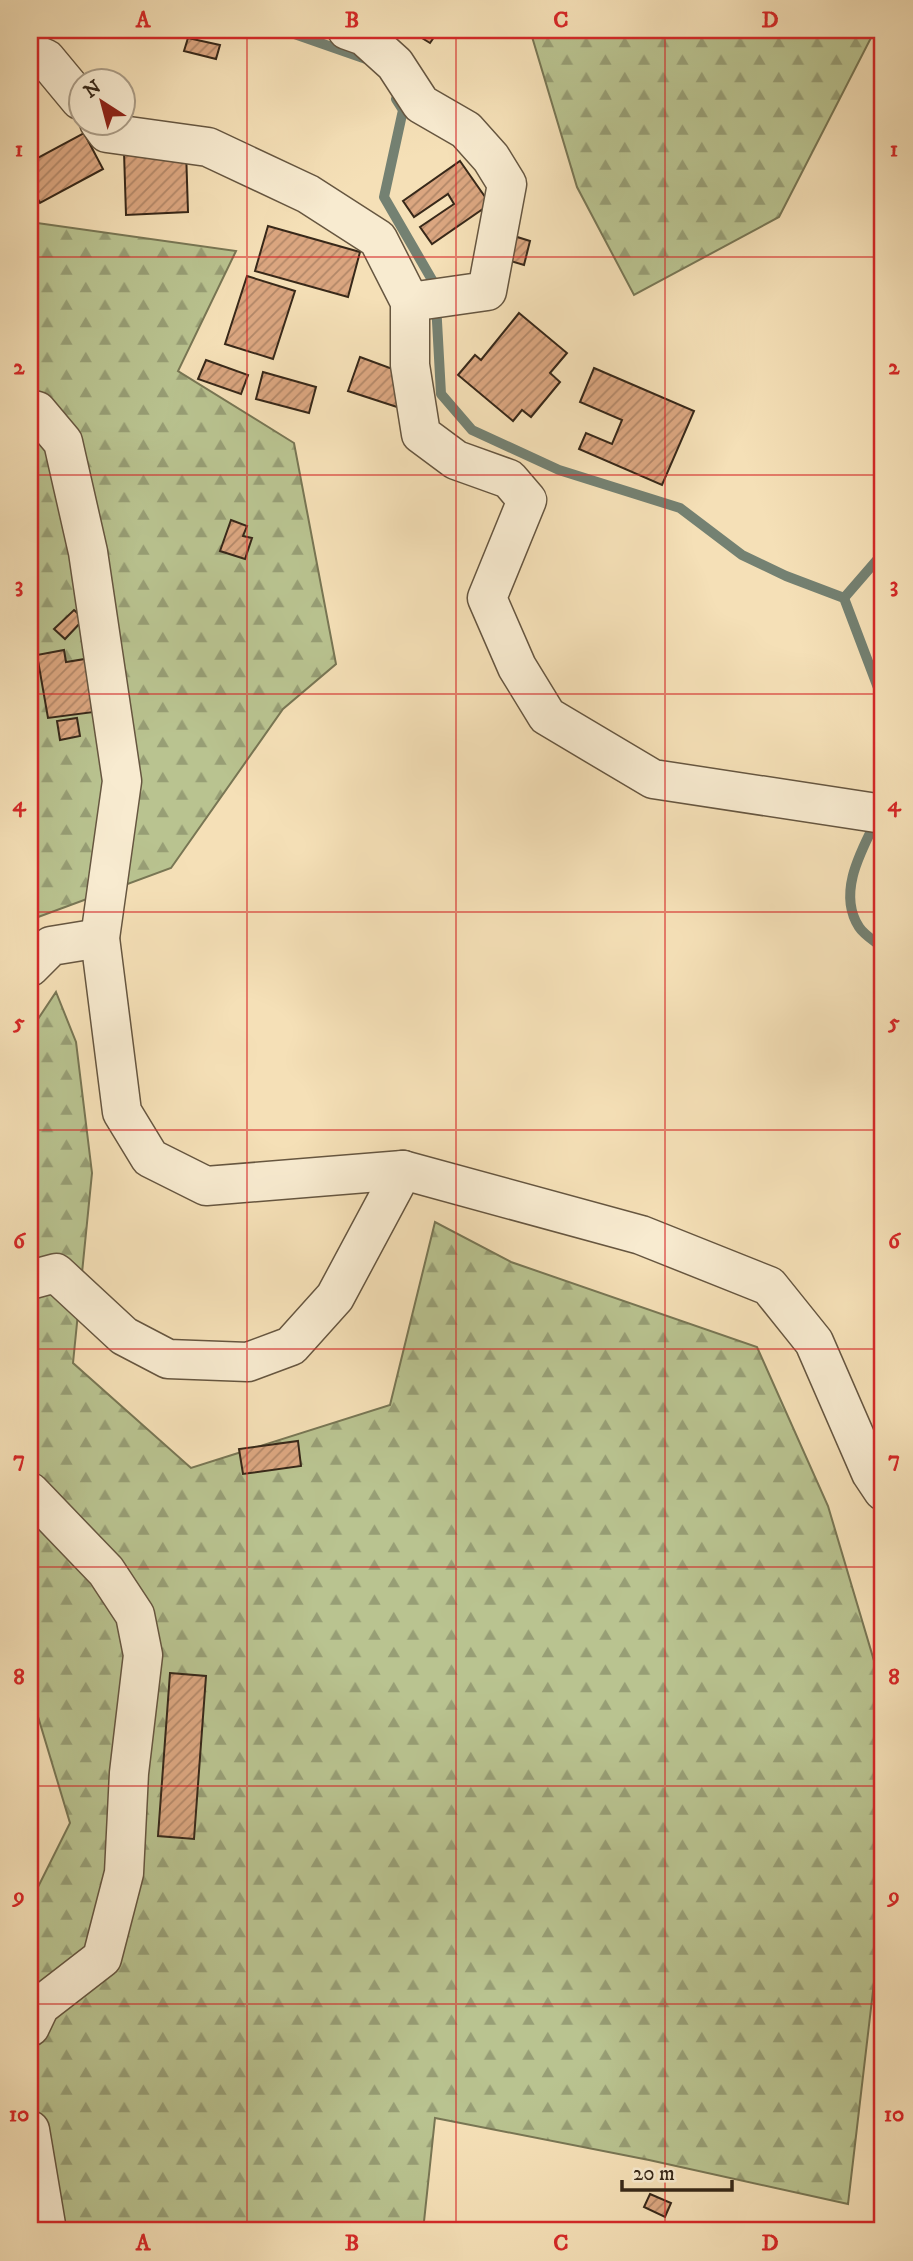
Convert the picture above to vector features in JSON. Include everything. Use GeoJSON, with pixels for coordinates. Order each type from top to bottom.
{"type":"FeatureCollection","features":[{"type":"Feature","properties":{"kind":"street"},"geometry":{"type":"LineString","coordinates":[[347,30],[364,36],[395,64],[421,104],[466,130],[491,158],[507,184],[487,290],[410,302]]}},
{"type":"Feature","properties":{"kind":"street"},"geometry":{"type":"LineString","coordinates":[[30,52],[46,59],[66,83]]}},
{"type":"Feature","properties":{"kind":"street"},"geometry":{"type":"LineString","coordinates":[[134,136],[208,147],[308,194],[378,239],[410,302],[410,365],[421,434],[456,460],[509,479],[527,500],[487,597],[517,667],[547,716],[653,779],[883,814]]}},
{"type":"Feature","properties":{"kind":"street"},"geometry":{"type":"LineString","coordinates":[[30,409],[37,411],[63,442],[88,552],[122,781],[100,938],[122,1112],[150,1158],[206,1186],[403,1170],[641,1235],[769,1286],[814,1342],[871,1473],[883,1491]]}},
{"type":"Feature","properties":{"kind":"street"},"geometry":{"type":"LineString","coordinates":[[30,967],[51,946],[100,938]]}},
{"type":"Feature","properties":{"kind":"street"},"geometry":{"type":"LineString","coordinates":[[30,1280],[56,1273],[124,1336],[168,1359],[248,1362],[291,1346],[335,1297],[403,1170]]}},
{"type":"Feature","properties":{"kind":"street"},"geometry":{"type":"LineString","coordinates":[[30,1492],[106,1571],[135,1615],[143,1655],[129,1773],[124,1873],[102,1958],[40,2006],[30,2027]]}},
{"type":"Feature","properties":{"kind":"street"},"geometry":{"type":"LineString","coordinates":[[30,2130],[47,2231]]}},
{"type":"Feature","properties":{"kind":"green space"},"geometry":{"type":"Polygon","coordinates":[[[530,30],[875,30],[779,217],[634,295],[577,187],[530,30]]]}},
{"type":"Feature","properties":{"kind":"green space"},"geometry":{"type":"Polygon","coordinates":[[[30,222],[236,251],[178,371],[294,443],[336,664],[283,709],[171,868],[30,920],[30,222]]]}},
{"type":"Feature","properties":{"kind":"green space"},"geometry":{"type":"Polygon","coordinates":[[[56,992],[76,1042],[92,1173],[73,1363],[191,1468],[390,1405],[435,1222],[511,1262],[757,1347],[828,1506],[883,1691],[883,1906],[848,2204],[649,2160],[435,2118],[423,2231],[30,2231],[30,1903],[70,1823],[30,1690],[30,1459],[38,1436],[30,1425],[30,1031],[56,992]]]}},
{"type":"Feature","properties":{"kind":"building"},"geometry":{"type":"Polygon","coordinates":[[[409,30],[439,30],[430,43],[409,30]]]}},
{"type":"Feature","properties":{"kind":"building"},"geometry":{"type":"Polygon","coordinates":[[[188,38],[220,45],[216,59],[184,51],[188,38]]]}},
{"type":"Feature","properties":{"kind":"building"},"geometry":{"type":"Polygon","coordinates":[[[78,136],[86,136],[103,169],[40,203],[30,184],[30,162],[78,136]]]}},
{"type":"Feature","properties":{"kind":"building"},"geometry":{"type":"Polygon","coordinates":[[[186,150],[188,212],[126,215],[124,152],[186,150]]]}},
{"type":"Feature","properties":{"kind":"building"},"geometry":{"type":"Polygon","coordinates":[[[460,161],[490,204],[432,244],[420,227],[454,204],[448,194],[414,217],[403,201],[460,161]]]}},
{"type":"Feature","properties":{"kind":"building"},"geometry":{"type":"Polygon","coordinates":[[[268,226],[360,252],[348,297],[255,271],[268,226]]]}},
{"type":"Feature","properties":{"kind":"building"},"geometry":{"type":"Polygon","coordinates":[[[514,236],[530,241],[524,265],[507,260],[514,236]]]}},
{"type":"Feature","properties":{"kind":"building"},"geometry":{"type":"Polygon","coordinates":[[[247,276],[295,291],[273,359],[225,344],[247,276]]]}},
{"type":"Feature","properties":{"kind":"building"},"geometry":{"type":"Polygon","coordinates":[[[519,313],[567,353],[550,373],[560,382],[531,417],[522,410],[513,421],[458,375],[475,355],[481,360],[519,313]]]}},
{"type":"Feature","properties":{"kind":"building"},"geometry":{"type":"Polygon","coordinates":[[[360,357],[409,375],[397,407],[348,391],[360,357]]]}},
{"type":"Feature","properties":{"kind":"building"},"geometry":{"type":"Polygon","coordinates":[[[206,360],[248,375],[241,394],[198,379],[206,360]]]}},
{"type":"Feature","properties":{"kind":"building"},"geometry":{"type":"Polygon","coordinates":[[[594,368],[694,411],[662,485],[579,449],[586,433],[612,444],[622,420],[580,402],[594,368]]]}},
{"type":"Feature","properties":{"kind":"building"},"geometry":{"type":"Polygon","coordinates":[[[263,372],[316,387],[309,413],[256,399],[263,372]]]}},
{"type":"Feature","properties":{"kind":"building"},"geometry":{"type":"Polygon","coordinates":[[[231,520],[247,526],[243,536],[252,538],[245,559],[220,551],[231,520]]]}},
{"type":"Feature","properties":{"kind":"building"},"geometry":{"type":"Polygon","coordinates":[[[74,610],[84,619],[65,639],[54,629],[74,610]]]}},
{"type":"Feature","properties":{"kind":"building"},"geometry":{"type":"Polygon","coordinates":[[[64,650],[66,662],[85,659],[94,712],[48,718],[37,655],[64,650]]]}},
{"type":"Feature","properties":{"kind":"building"},"geometry":{"type":"Polygon","coordinates":[[[77,718],[80,736],[60,740],[57,721],[77,718]]]}},
{"type":"Feature","properties":{"kind":"building"},"geometry":{"type":"Polygon","coordinates":[[[298,1441],[301,1466],[243,1474],[239,1449],[298,1441]]]}},
{"type":"Feature","properties":{"kind":"building"},"geometry":{"type":"Polygon","coordinates":[[[170,1673],[206,1676],[194,1839],[158,1836],[170,1673]]]}},
{"type":"Feature","properties":{"kind":"building"},"geometry":{"type":"Polygon","coordinates":[[[650,2194],[671,2203],[665,2217],[644,2207],[650,2194]]]}},
{"type":"Feature","properties":{"kind":"waterway"},"geometry":{"type":"LineString","coordinates":[[283,30],[369,60]]}},
{"type":"Feature","properties":{"kind":"waterway"},"geometry":{"type":"LineString","coordinates":[[396,99],[403,110],[384,197],[435,285],[441,394],[472,430],[559,470],[680,508],[742,555],[786,576],[844,598],[883,701]]}},
{"type":"Feature","properties":{"kind":"waterway"},"geometry":{"type":"LineString","coordinates":[[844,598],[883,553]]}},
{"type":"Feature","properties":{"kind":"waterway"},"geometry":{"type":"LineString","coordinates":[[877,819],[858,858],[850,900],[859,927],[883,948]]}}]}
